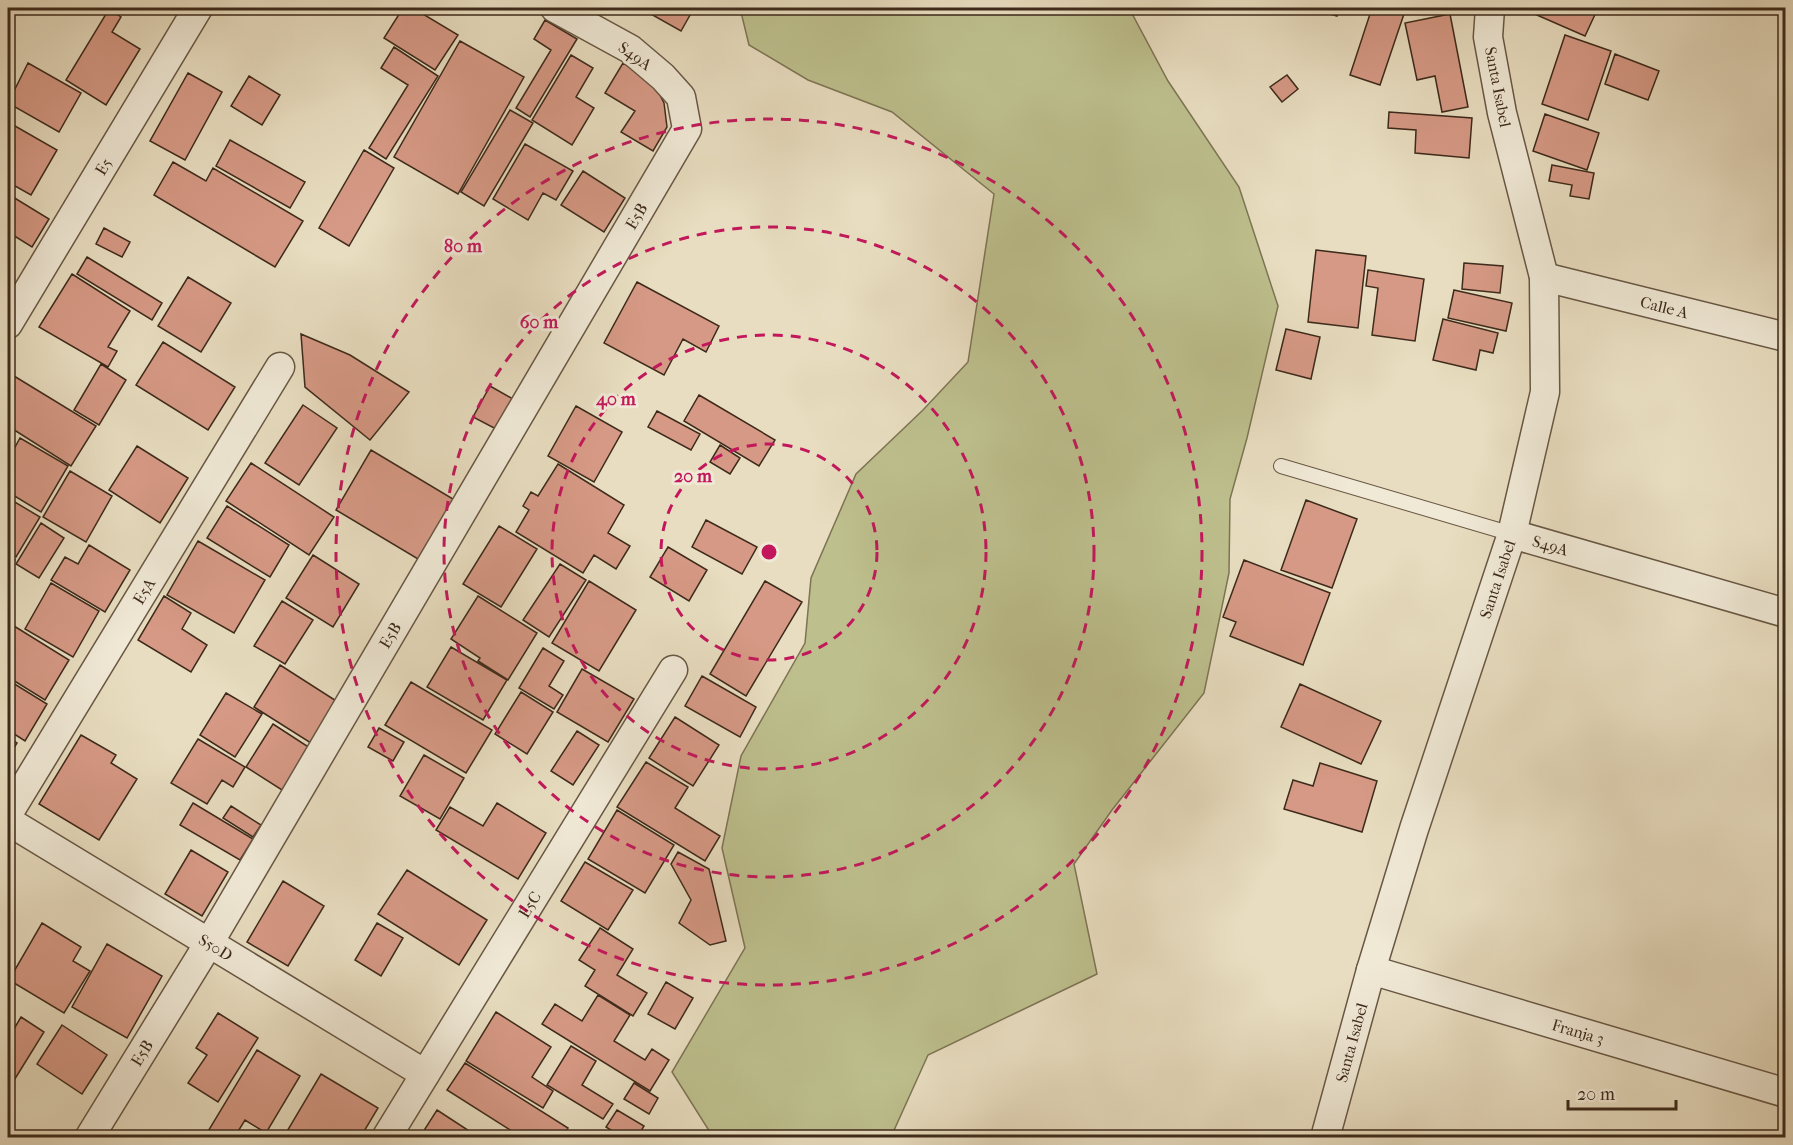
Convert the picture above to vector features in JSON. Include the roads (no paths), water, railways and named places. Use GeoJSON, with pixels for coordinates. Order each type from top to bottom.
{"type":"FeatureCollection","features":[{"type":"Feature","properties":{"kind":"street","name":"E5"},"geometry":{"type":"LineString","coordinates":[[8,324],[198,8]]}},
{"type":"Feature","properties":{"kind":"street","name":"S49A"},"geometry":{"type":"LineString","coordinates":[[555,8],[630,50],[663,77],[681,97],[687,129]]}},
{"type":"Feature","properties":{"kind":"street","name":"Santa Isabel"},"geometry":{"type":"LineString","coordinates":[[1325,1137],[1371,970],[1414,829],[1512,534],[1545,392],[1544,277],[1502,113],[1488,37],[1490,8]]}},
{"type":"Feature","properties":{"kind":"street","name":"E5B"},"geometry":{"type":"LineString","coordinates":[[89,1137],[209,943],[687,129]]}},
{"type":"Feature","properties":{"kind":"street","name":"Calle A"},"geometry":{"type":"LineString","coordinates":[[1544,277],[1785,336]]}},
{"type":"Feature","properties":{"kind":"street","name":"E5A"},"geometry":{"type":"LineString","coordinates":[[8,814],[280,367]]}},
{"type":"Feature","properties":{"kind":"street","name":"S49A"},"geometry":{"type":"LineString","coordinates":[[1512,534],[1785,613]]}},
{"type":"Feature","properties":{"kind":"street","name":"E5C"},"geometry":{"type":"LineString","coordinates":[[386,1137],[673,670]]}},
{"type":"Feature","properties":{"kind":"street","name":"S50D"},"geometry":{"type":"LineString","coordinates":[[8,821],[424,1074]]}},
{"type":"Feature","properties":{"kind":"street","name":"Franja 3"},"geometry":{"type":"LineString","coordinates":[[1371,970],[1785,1093]]}},
{"type":"Feature","properties":{"kind":"lane","name":"S49A"},"geometry":{"type":"LineString","coordinates":[[1281,466],[1512,534]]}}]}
